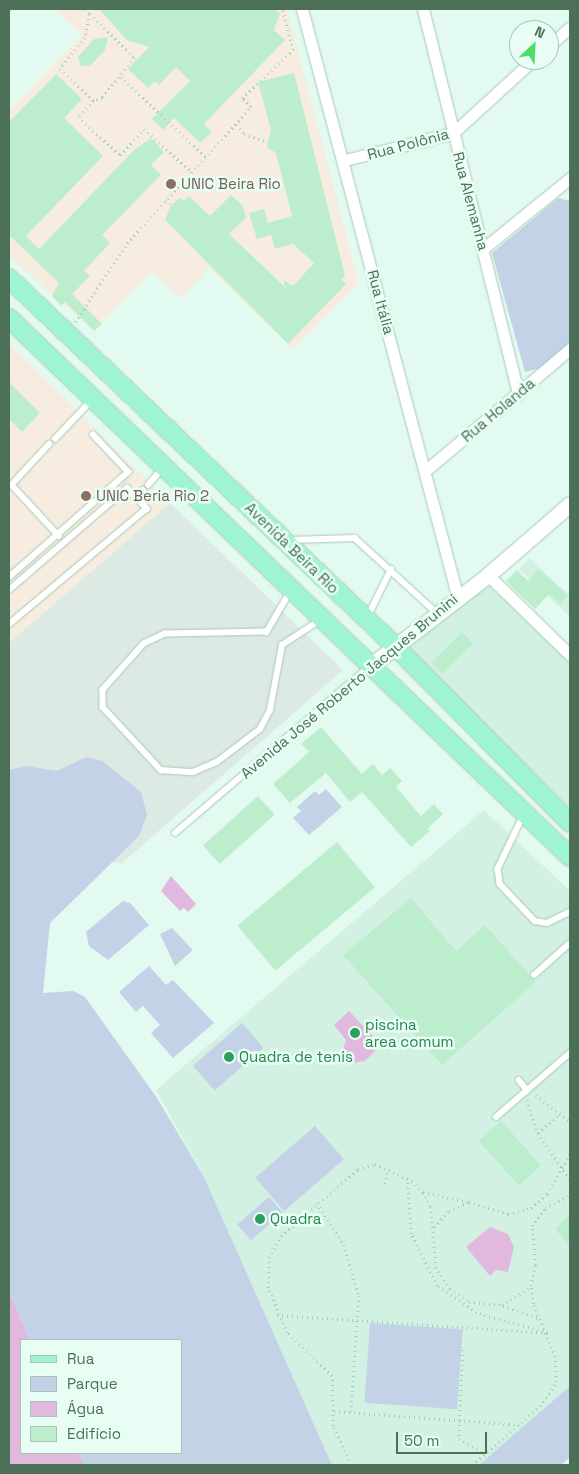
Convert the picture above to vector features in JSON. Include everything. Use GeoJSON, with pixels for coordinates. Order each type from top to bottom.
{"type":"FeatureCollection","features":[{"type":"Feature","properties":{"kind":"main road","name":"Avenida Beira Rio"},"geometry":{"type":"LineString","coordinates":[[9,278],[367,618],[547,802],[570,823]]}},
{"type":"Feature","properties":{"kind":"main road","name":"Avenida Beira Rio"},"geometry":{"type":"LineString","coordinates":[[9,318],[370,666],[526,811],[570,857]]}},
{"type":"Feature","properties":{"kind":"main road"},"geometry":{"type":"LineString","coordinates":[[164,466],[179,458],[184,444]]}},
{"type":"Feature","properties":{"kind":"main road","name":"Avenida José Roberto Jacques Brunini"},"geometry":{"type":"LineString","coordinates":[[370,666],[457,595],[488,575],[570,504]]}},
{"type":"Feature","properties":{"kind":"main road"},"geometry":{"type":"LineString","coordinates":[[526,811],[533,801],[547,802]]}},
{"type":"Feature","properties":{"kind":"street","name":"Rua Itália"},"geometry":{"type":"LineString","coordinates":[[302,9],[345,160],[457,595]]}},
{"type":"Feature","properties":{"kind":"street","name":"Rua Alemanha"},"geometry":{"type":"LineString","coordinates":[[423,9],[453,133],[484,248],[518,394]]}},
{"type":"Feature","properties":{"kind":"street"},"geometry":{"type":"LineString","coordinates":[[559,37],[570,27]]}},
{"type":"Feature","properties":{"kind":"street","name":"Rua Polônia"},"geometry":{"type":"LineString","coordinates":[[345,160],[453,133],[523,70]]}},
{"type":"Feature","properties":{"kind":"street"},"geometry":{"type":"LineString","coordinates":[[484,248],[566,182],[570,194]]}},
{"type":"Feature","properties":{"kind":"street","name":"Rua Holanda"},"geometry":{"type":"LineString","coordinates":[[425,470],[570,349]]}},
{"type":"Feature","properties":{"kind":"street"},"geometry":{"type":"LineString","coordinates":[[488,575],[570,655]]}},
{"type":"Feature","properties":{"kind":"lane"},"geometry":{"type":"LineString","coordinates":[[55,439],[93,399]]}},
{"type":"Feature","properties":{"kind":"lane"},"geometry":{"type":"LineString","coordinates":[[9,577],[59,536],[128,472],[93,435]]}},
{"type":"Feature","properties":{"kind":"lane"},"geometry":{"type":"LineString","coordinates":[[50,444],[12,485],[59,536]]}},
{"type":"Feature","properties":{"kind":"lane"},"geometry":{"type":"LineString","coordinates":[[148,485],[164,466]]}},
{"type":"Feature","properties":{"kind":"lane"},"geometry":{"type":"LineString","coordinates":[[9,590],[126,488],[147,509],[9,626]]}},
{"type":"Feature","properties":{"kind":"lane"},"geometry":{"type":"LineString","coordinates":[[135,498],[143,490]]}},
{"type":"Feature","properties":{"kind":"lane"},"geometry":{"type":"LineString","coordinates":[[285,540],[355,538],[436,612]]}},
{"type":"Feature","properties":{"kind":"lane"},"geometry":{"type":"LineString","coordinates":[[367,618],[391,569]]}},
{"type":"Feature","properties":{"kind":"lane"},"geometry":{"type":"LineString","coordinates":[[292,589],[267,632],[165,634],[144,644],[103,690],[103,708],[162,770],[193,772],[217,762],[260,728],[270,710],[282,645],[323,619]]}},
{"type":"Feature","properties":{"kind":"lane","name":"Avenida José Roberto Jacques Brunini"},"geometry":{"type":"LineString","coordinates":[[175,833],[370,666]]}},
{"type":"Feature","properties":{"kind":"lane"},"geometry":{"type":"LineString","coordinates":[[526,811],[498,869],[500,884],[535,921],[547,923],[570,912]]}},
{"type":"Feature","properties":{"kind":"lane"},"geometry":{"type":"LineString","coordinates":[[534,975],[570,942]]}},
{"type":"Feature","properties":{"kind":"lane"},"geometry":{"type":"LineString","coordinates":[[496,1117],[570,1053]]}},
{"type":"Feature","properties":{"kind":"lane"},"geometry":{"type":"LineString","coordinates":[[519,1080],[527,1091]]}},
{"type":"Feature","properties":{"kind":"path"},"geometry":{"type":"LineString","coordinates":[[85,9],[134,58],[121,77],[78,117],[120,155],[144,129],[192,172]]}},
{"type":"Feature","properties":{"kind":"path"},"geometry":{"type":"LineString","coordinates":[[65,332],[82,314],[127,243],[251,107],[242,98],[293,50],[282,9]]}},
{"type":"Feature","properties":{"kind":"path"},"geometry":{"type":"LineString","coordinates":[[90,14],[83,44],[60,69],[94,101]]}},
{"type":"Feature","properties":{"kind":"path"},"geometry":{"type":"LineString","coordinates":[[121,77],[206,157]]}},
{"type":"Feature","properties":{"kind":"path"},"geometry":{"type":"LineString","coordinates":[[237,124],[244,134],[267,142]]}},
{"type":"Feature","properties":{"kind":"path"},"geometry":{"type":"LineString","coordinates":[[166,200],[171,205]]}},
{"type":"Feature","properties":{"kind":"path"},"geometry":{"type":"LineString","coordinates":[[527,1091],[560,1112],[570,1121]]}},
{"type":"Feature","properties":{"kind":"path"},"geometry":{"type":"LineString","coordinates":[[527,1091],[538,1133],[561,1169],[570,1179]]}},
{"type":"Feature","properties":{"kind":"path"},"geometry":{"type":"LineString","coordinates":[[538,1133],[560,1112]]}},
{"type":"Feature","properties":{"kind":"path"},"geometry":{"type":"LineString","coordinates":[[351,1465],[333,1426],[335,1387],[328,1370],[298,1346],[277,1315],[268,1288],[268,1258],[281,1236],[317,1203],[364,1165],[388,1169],[407,1178],[423,1192],[520,1213],[547,1194],[570,1154]]}},
{"type":"Feature","properties":{"kind":"path"},"geometry":{"type":"LineString","coordinates":[[385,1184],[388,1169]]}},
{"type":"Feature","properties":{"kind":"path"},"geometry":{"type":"LineString","coordinates":[[407,1178],[411,1234],[437,1286],[476,1313],[548,1334]]}},
{"type":"Feature","properties":{"kind":"path"},"geometry":{"type":"LineString","coordinates":[[423,1192],[434,1227],[436,1267],[450,1288],[469,1302],[502,1306],[539,1319]]}},
{"type":"Feature","properties":{"kind":"path"},"geometry":{"type":"LineString","coordinates":[[472,1465],[519,1425],[551,1394],[556,1382],[556,1357],[548,1334],[539,1319],[530,1286],[534,1265],[532,1226],[545,1208],[570,1195]]}},
{"type":"Feature","properties":{"kind":"path"},"geometry":{"type":"LineString","coordinates":[[434,1227],[449,1211],[469,1202]]}},
{"type":"Feature","properties":{"kind":"path"},"geometry":{"type":"LineString","coordinates":[[317,1203],[334,1224],[350,1261],[359,1296],[351,1413]]}},
{"type":"Feature","properties":{"kind":"path"},"geometry":{"type":"LineString","coordinates":[[502,1306],[530,1286]]}},
{"type":"Feature","properties":{"kind":"path"},"geometry":{"type":"LineString","coordinates":[[277,1315],[548,1334]]}},
{"type":"Feature","properties":{"kind":"path"},"geometry":{"type":"LineString","coordinates":[[463,1350],[458,1420],[459,1439],[485,1454]]}},
{"type":"Feature","properties":{"kind":"path"},"geometry":{"type":"LineString","coordinates":[[334,1411],[519,1425]]}},
{"type":"Feature","properties":{"kind":"shaded area","name":"UNIC Beira Rio"},"geometry":{"type":"Polygon","coordinates":[[[54,9],[287,9],[359,283],[293,349],[209,268],[182,298],[152,273],[94,331],[9,256],[9,111],[82,35],[54,9]]]}},
{"type":"Feature","properties":{"kind":"shaded area","name":"UNIC Beria Rio 2"},"geometry":{"type":"Polygon","coordinates":[[[9,343],[170,503],[9,643],[9,343]]]}},
{"type":"Feature","properties":{"kind":"shaded area"},"geometry":{"type":"Polygon","coordinates":[[[170,503],[343,670],[122,863],[27,858],[9,823],[9,643],[170,503]]]}},
{"type":"Feature","properties":{"kind":"shaded area"},"geometry":{"type":"Polygon","coordinates":[[[529,558],[570,596],[569,616],[519,569],[529,558]]]}},
{"type":"Feature","properties":{"kind":"shaded area"},"geometry":{"type":"Polygon","coordinates":[[[486,583],[570,663],[570,808],[405,645],[486,583]]]}},
{"type":"Feature","properties":{"kind":"shaded area"},"geometry":{"type":"Polygon","coordinates":[[[484,810],[570,891],[570,1387],[479,1465],[332,1465],[204,1177],[156,1090],[484,810]]]}},
{"type":"Feature","properties":{"kind":"green space"},"geometry":{"type":"Polygon","coordinates":[[[558,198],[570,201],[570,342],[541,368],[525,372],[492,253],[558,198]]]}},
{"type":"Feature","properties":{"kind":"green space"},"geometry":{"type":"Polygon","coordinates":[[[86,757],[102,761],[141,792],[147,815],[139,836],[50,923],[43,993],[73,991],[85,997],[157,1098],[204,1177],[332,1465],[84,1465],[79,1454],[182,1454],[182,1339],[30,1339],[9,1291],[9,770],[26,766],[57,771],[86,757]]]}},
{"type":"Feature","properties":{"kind":"green space"},"geometry":{"type":"Polygon","coordinates":[[[326,789],[342,807],[309,835],[293,818],[301,811],[297,807],[315,791],[319,795],[326,789]]]}},
{"type":"Feature","properties":{"kind":"green space"},"geometry":{"type":"Polygon","coordinates":[[[123,901],[130,903],[149,925],[108,960],[89,946],[86,932],[123,901]]]}},
{"type":"Feature","properties":{"kind":"green space"},"geometry":{"type":"Polygon","coordinates":[[[172,928],[193,950],[175,966],[160,934],[172,928]]]}},
{"type":"Feature","properties":{"kind":"green space"},"geometry":{"type":"Polygon","coordinates":[[[149,966],[166,985],[173,980],[214,1023],[173,1058],[151,1033],[160,1025],[143,1006],[136,1012],[119,992],[149,966]]]}},
{"type":"Feature","properties":{"kind":"green space","name":"Quadra de tenis"},"geometry":{"type":"Polygon","coordinates":[[[242,1023],[264,1048],[215,1091],[193,1066],[242,1023]]]}},
{"type":"Feature","properties":{"kind":"green space"},"geometry":{"type":"Polygon","coordinates":[[[315,1126],[344,1159],[284,1211],[255,1178],[315,1126]]]}},
{"type":"Feature","properties":{"kind":"green space","name":"Quadra"},"geometry":{"type":"Polygon","coordinates":[[[269,1197],[283,1213],[251,1240],[237,1225],[269,1197]]]}},
{"type":"Feature","properties":{"kind":"green space"},"geometry":{"type":"Polygon","coordinates":[[[370,1323],[463,1329],[457,1409],[364,1403],[370,1323]]]}},
{"type":"Feature","properties":{"kind":"green space"},"geometry":{"type":"Polygon","coordinates":[[[570,1386],[570,1457],[561,1465],[479,1465],[570,1386]]]}},
{"type":"Feature","properties":{"kind":"water"},"geometry":{"type":"Polygon","coordinates":[[[171,876],[196,904],[188,912],[184,908],[180,911],[161,891],[171,876]]]}},
{"type":"Feature","properties":{"kind":"water","name":"piscina area comum"},"geometry":{"type":"Polygon","coordinates":[[[349,1011],[381,1045],[365,1061],[338,1065],[346,1040],[334,1025],[349,1011]]]}},
{"type":"Feature","properties":{"kind":"water"},"geometry":{"type":"Polygon","coordinates":[[[490,1227],[508,1234],[514,1247],[508,1272],[496,1270],[490,1276],[466,1247],[490,1227]]]}},
{"type":"Feature","properties":{"kind":"water"},"geometry":{"type":"Polygon","coordinates":[[[9,1291],[30,1339],[20,1339],[20,1454],[79,1454],[84,1465],[9,1465],[9,1291]]]}},
{"type":"Feature","properties":{"kind":"building"},"geometry":{"type":"Polygon","coordinates":[[[99,9],[274,9],[280,14],[274,30],[285,40],[204,124],[212,132],[200,143],[174,118],[163,130],[152,119],[190,81],[176,67],[159,85],[155,81],[148,88],[128,69],[149,47],[127,40],[99,9]]]}},
{"type":"Feature","properties":{"kind":"building"},"geometry":{"type":"Polygon","coordinates":[[[108,37],[105,50],[90,66],[81,66],[78,57],[94,39],[108,37]]]}},
{"type":"Feature","properties":{"kind":"building"},"geometry":{"type":"Polygon","coordinates":[[[294,73],[345,275],[341,280],[346,284],[288,344],[165,220],[171,205],[180,198],[184,201],[189,196],[210,216],[231,195],[243,206],[246,218],[229,234],[286,288],[283,280],[293,286],[314,263],[293,244],[275,249],[271,235],[257,239],[249,213],[264,209],[268,223],[292,216],[276,153],[267,147],[271,130],[258,82],[294,73]]]}},
{"type":"Feature","properties":{"kind":"building"},"geometry":{"type":"Polygon","coordinates":[[[56,74],[82,99],[64,118],[103,156],[26,236],[39,249],[134,150],[151,138],[164,152],[151,165],[161,175],[102,235],[110,243],[84,271],[90,276],[72,294],[102,324],[94,331],[65,302],[61,306],[52,296],[59,283],[9,235],[9,122],[56,74]]]}},
{"type":"Feature","properties":{"kind":"building"},"geometry":{"type":"Polygon","coordinates":[[[9,382],[40,413],[22,432],[9,419],[9,382]]]}},
{"type":"Feature","properties":{"kind":"building"},"geometry":{"type":"Polygon","coordinates":[[[538,569],[568,595],[560,604],[549,594],[535,609],[506,581],[517,570],[528,581],[538,569]]]}},
{"type":"Feature","properties":{"kind":"building"},"geometry":{"type":"Polygon","coordinates":[[[462,632],[473,643],[443,674],[432,662],[462,632]]]}},
{"type":"Feature","properties":{"kind":"building"},"geometry":{"type":"Polygon","coordinates":[[[321,727],[362,774],[373,764],[382,775],[390,768],[402,781],[396,787],[421,816],[434,804],[443,814],[427,829],[430,831],[411,847],[362,792],[350,802],[326,773],[290,803],[273,784],[309,752],[301,744],[321,727]]]}},
{"type":"Feature","properties":{"kind":"building"},"geometry":{"type":"Polygon","coordinates":[[[258,796],[275,815],[220,864],[203,846],[258,796]]]}},
{"type":"Feature","properties":{"kind":"building"},"geometry":{"type":"Polygon","coordinates":[[[337,842],[375,887],[275,971],[237,926],[337,842]]]}},
{"type":"Feature","properties":{"kind":"building"},"geometry":{"type":"Polygon","coordinates":[[[411,898],[456,951],[485,925],[536,982],[442,1065],[343,955],[411,898]]]}},
{"type":"Feature","properties":{"kind":"building"},"geometry":{"type":"Polygon","coordinates":[[[501,1121],[541,1166],[519,1186],[479,1141],[501,1121]]]}},
{"type":"Feature","properties":{"kind":"building"},"geometry":{"type":"Polygon","coordinates":[[[570,1215],[570,1246],[555,1229],[570,1215]]]}},
{"type":"Feature","properties":{"kind":"place","name":"UNIC Beira Rio"},"geometry":{"type":"Point","coordinates":[171,184]}},
{"type":"Feature","properties":{"kind":"place","name":"UNIC Beria Rio 2"},"geometry":{"type":"Point","coordinates":[86,496]}},
{"type":"Feature","properties":{"kind":"place","name":"piscina area comum"},"geometry":{"type":"Point","coordinates":[355,1033]}},
{"type":"Feature","properties":{"kind":"place","name":"Quadra de tenis"},"geometry":{"type":"Point","coordinates":[229,1057]}},
{"type":"Feature","properties":{"kind":"place","name":"Quadra"},"geometry":{"type":"Point","coordinates":[260,1219]}}]}
